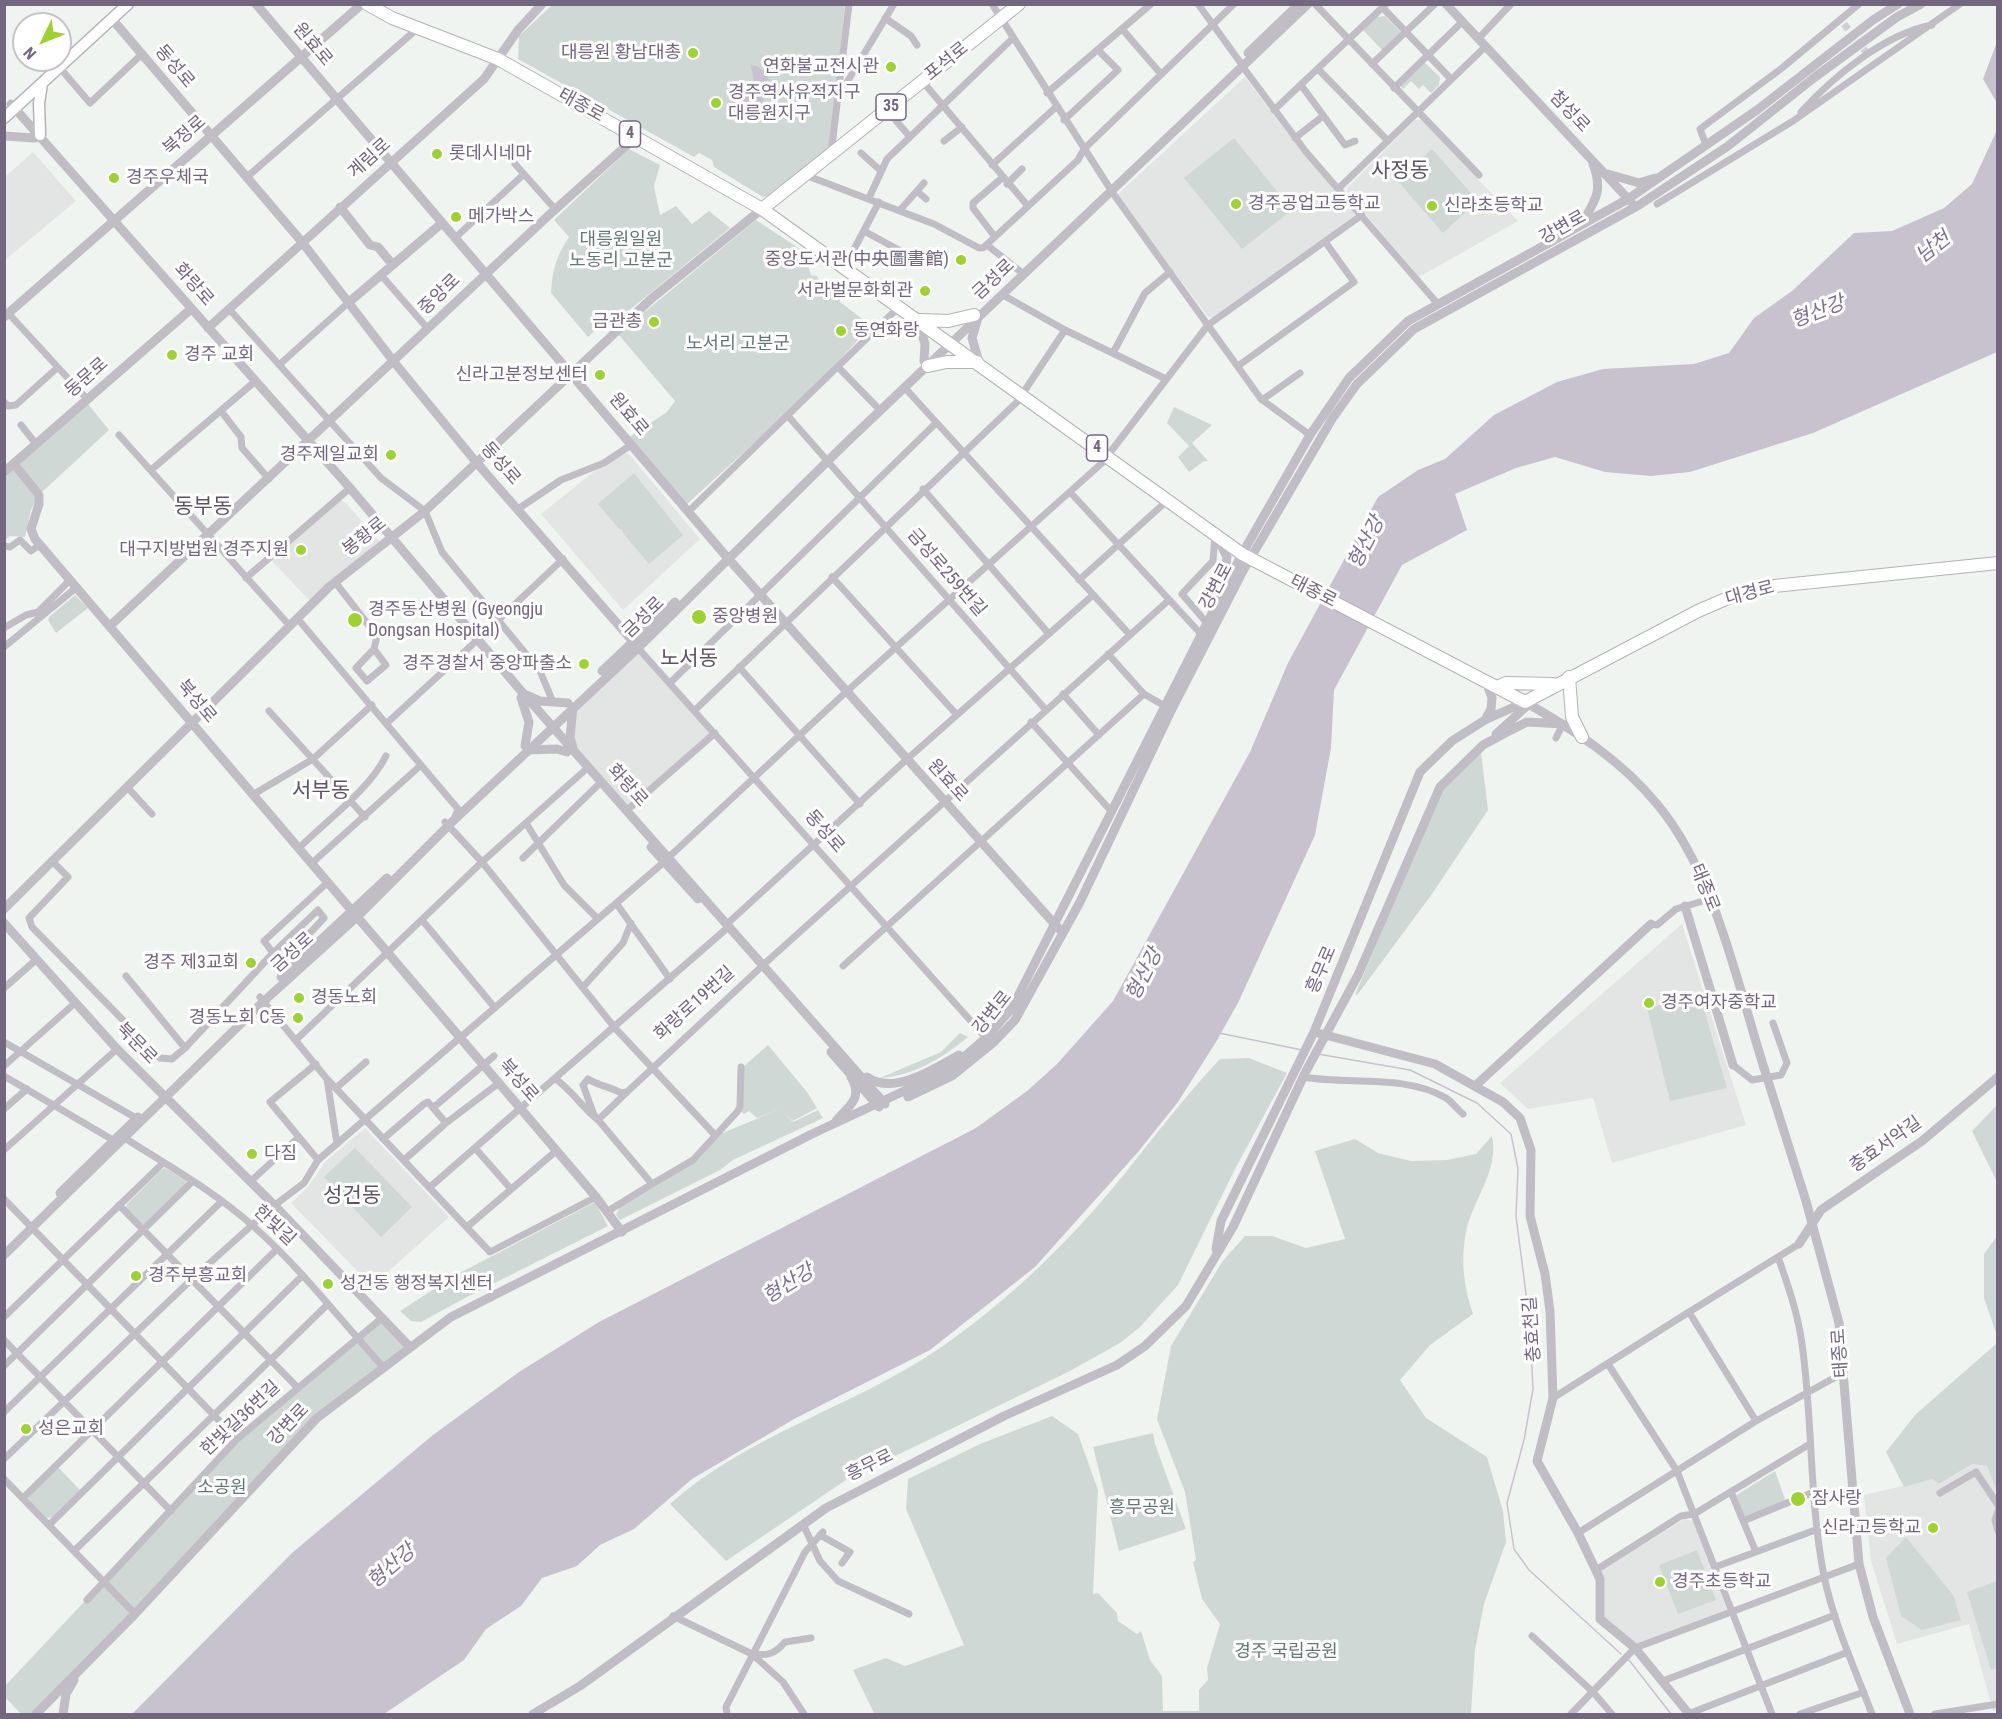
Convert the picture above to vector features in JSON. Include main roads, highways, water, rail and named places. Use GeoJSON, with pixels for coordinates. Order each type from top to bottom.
{"type":"FeatureCollection","features":[{"type":"Feature","properties":{"kind":"main road"},"geometry":{"type":"LineString","coordinates":[[72,49],[119,4]]}},
{"type":"Feature","properties":{"kind":"main road"},"geometry":{"type":"LineString","coordinates":[[72,51],[128,4]]}},
{"type":"Feature","properties":{"kind":"main road","name":"태종로"},"geometry":{"type":"LineString","coordinates":[[367,4],[417,29],[498,59],[762,209],[979,362],[1251,559],[1528,702]]}},
{"type":"Feature","properties":{"kind":"main road","name":"포석로"},"geometry":{"type":"LineString","coordinates":[[762,209],[1019,4]]}},
{"type":"Feature","properties":{"kind":"main road"},"geometry":{"type":"LineString","coordinates":[[9,110],[49,72]]}},
{"type":"Feature","properties":{"kind":"main road"},"geometry":{"type":"LineString","coordinates":[[9,110],[42,84],[51,72]]}},
{"type":"Feature","properties":{"kind":"main road"},"geometry":{"type":"LineString","coordinates":[[37,137],[42,84]]}},
{"type":"Feature","properties":{"kind":"main road"},"geometry":{"type":"LineString","coordinates":[[918,320],[948,321],[976,317]]}},
{"type":"Feature","properties":{"kind":"main road"},"geometry":{"type":"LineString","coordinates":[[926,364],[979,362]]}},
{"type":"Feature","properties":{"kind":"main road","name":"대경로"},"geometry":{"type":"LineString","coordinates":[[1528,702],[1563,681],[1698,611],[1735,595],[1774,586],[1998,563]]}},
{"type":"Feature","properties":{"kind":"main road"},"geometry":{"type":"LineString","coordinates":[[1491,684],[1563,681],[1572,717],[1582,737]]}},
{"type":"Feature","properties":{"kind":"water"},"geometry":{"type":"Polygon","coordinates":[[[1997,42],[1997,103],[1983,79],[1997,42]]]}},
{"type":"Feature","properties":{"kind":"water"},"geometry":{"type":"Polygon","coordinates":[[[751,65],[764,72],[771,87],[766,92],[759,112],[734,112],[731,94],[755,88],[751,65]]]}},
{"type":"Feature","properties":{"kind":"water"},"geometry":{"type":"Polygon","coordinates":[[[1997,130],[1997,352],[1813,433],[1690,472],[1651,476],[1605,472],[1555,457],[1516,468],[1455,494],[1467,530],[1402,565],[1334,690],[1331,748],[1315,835],[1238,1003],[1178,1102],[1138,1152],[1035,1267],[930,1350],[796,1418],[692,1479],[634,1529],[600,1545],[577,1566],[542,1578],[521,1606],[486,1629],[464,1660],[384,1714],[132,1714],[293,1552],[433,1435],[519,1372],[599,1322],[976,1128],[1027,1091],[1057,1064],[1113,1001],[1250,752],[1288,663],[1378,497],[1418,470],[1445,459],[1494,415],[1557,382],[1603,369],[1694,364],[1729,353],[1754,318],[1792,291],[1854,233],[1892,231],[1944,208],[1972,184],[1997,130]]]}},
{"type":"Feature","properties":{"kind":"waterway"},"geometry":{"type":"LineString","coordinates":[[1219,1033],[1302,1050]]}},
{"type":"Feature","properties":{"kind":"waterway"},"geometry":{"type":"LineString","coordinates":[[1318,1054],[1410,1070],[1477,1103],[1511,1134],[1518,1169],[1516,1216],[1530,1326],[1533,1389],[1524,1440],[1507,1503],[1514,1549],[1529,1570],[1621,1654]]}},
{"type":"Feature","properties":{"kind":"waterway"},"geometry":{"type":"LineString","coordinates":[[1629,1660],[1671,1714]]}},
{"type":"Feature","properties":{"kind":"tunnel"},"geometry":{"type":"LineString","coordinates":[[1844,24],[1866,52]]}},
{"type":"Feature","properties":{"kind":"place","name":"대릉원 황남대총"},"geometry":{"type":"Point","coordinates":[693,53]}},
{"type":"Feature","properties":{"kind":"place","name":"연화불교전시관"},"geometry":{"type":"Point","coordinates":[891,67]}},
{"type":"Feature","properties":{"kind":"place","name":"경주역사유적지구 대릉원지구"},"geometry":{"type":"Point","coordinates":[716,103]}},
{"type":"Feature","properties":{"kind":"place","name":"롯데시네마"},"geometry":{"type":"Point","coordinates":[437,154]}},
{"type":"Feature","properties":{"kind":"place","name":"경주우체국"},"geometry":{"type":"Point","coordinates":[114,178]}},
{"type":"Feature","properties":{"kind":"place","name":"경주공업고등학교"},"geometry":{"type":"Point","coordinates":[1236,204]}},
{"type":"Feature","properties":{"kind":"place","name":"신라초등학교"},"geometry":{"type":"Point","coordinates":[1432,206]}},
{"type":"Feature","properties":{"kind":"place","name":"메가박스"},"geometry":{"type":"Point","coordinates":[456,217]}},
{"type":"Feature","properties":{"kind":"place","name":"중앙도서관(中央圖書館)"},"geometry":{"type":"Point","coordinates":[961,260]}},
{"type":"Feature","properties":{"kind":"place","name":"서라벌문화회관"},"geometry":{"type":"Point","coordinates":[925,291]}},
{"type":"Feature","properties":{"kind":"place","name":"금관총"},"geometry":{"type":"Point","coordinates":[654,322]}},
{"type":"Feature","properties":{"kind":"place","name":"동연화랑"},"geometry":{"type":"Point","coordinates":[841,331]}},
{"type":"Feature","properties":{"kind":"place","name":"경주 교회"},"geometry":{"type":"Point","coordinates":[172,355]}},
{"type":"Feature","properties":{"kind":"place","name":"신라고분정보센터"},"geometry":{"type":"Point","coordinates":[600,375]}},
{"type":"Feature","properties":{"kind":"place","name":"경주제일교회"},"geometry":{"type":"Point","coordinates":[391,455]}},
{"type":"Feature","properties":{"kind":"place","name":"대구지방법원 경주지원"},"geometry":{"type":"Point","coordinates":[301,550]}},
{"type":"Feature","properties":{"kind":"place","name":"중앙병원"},"geometry":{"type":"Point","coordinates":[699,617]}},
{"type":"Feature","properties":{"kind":"place","name":"경주동산병원 (Gyeongju Dongsan Hospital)"},"geometry":{"type":"Point","coordinates":[355,620]}},
{"type":"Feature","properties":{"kind":"place","name":"경주경찰서 중앙파출소"},"geometry":{"type":"Point","coordinates":[584,664]}},
{"type":"Feature","properties":{"kind":"place","name":"경주 제3교회"},"geometry":{"type":"Point","coordinates":[251,963]}},
{"type":"Feature","properties":{"kind":"place","name":"경동노회"},"geometry":{"type":"Point","coordinates":[299,998]}},
{"type":"Feature","properties":{"kind":"place","name":"경주여자중학교"},"geometry":{"type":"Point","coordinates":[1649,1003]}},
{"type":"Feature","properties":{"kind":"place","name":"경동노회 C동"},"geometry":{"type":"Point","coordinates":[298,1018]}},
{"type":"Feature","properties":{"kind":"place","name":"다짐"},"geometry":{"type":"Point","coordinates":[252,1154]}},
{"type":"Feature","properties":{"kind":"place","name":"경주부흥교회"},"geometry":{"type":"Point","coordinates":[136,1276]}},
{"type":"Feature","properties":{"kind":"place","name":"성건동 행정복지센터"},"geometry":{"type":"Point","coordinates":[328,1284]}},
{"type":"Feature","properties":{"kind":"place","name":"성은교회"},"geometry":{"type":"Point","coordinates":[26,1429]}},
{"type":"Feature","properties":{"kind":"place","name":"잠사랑"},"geometry":{"type":"Point","coordinates":[1798,1499]}},
{"type":"Feature","properties":{"kind":"place","name":"신라고등학교"},"geometry":{"type":"Point","coordinates":[1933,1528]}},
{"type":"Feature","properties":{"kind":"place","name":"경주초등학교"},"geometry":{"type":"Point","coordinates":[1660,1582]}},
{"type":"Feature","properties":{"kind":"district","name":"사정동"},"geometry":{"type":"Point","coordinates":[1400,172]}},
{"type":"Feature","properties":{"kind":"district","name":"동부동"},"geometry":{"type":"Point","coordinates":[203,508]}},
{"type":"Feature","properties":{"kind":"district","name":"노서동"},"geometry":{"type":"Point","coordinates":[689,660]}},
{"type":"Feature","properties":{"kind":"district","name":"서부동"},"geometry":{"type":"Point","coordinates":[321,792]}},
{"type":"Feature","properties":{"kind":"district","name":"성건동"},"geometry":{"type":"Point","coordinates":[352,1197]}},
{"type":"Feature","properties":{"kind":"park label","name":"대릉원일원 노동리 고분군"},"geometry":{"type":"Point","coordinates":[621,250]}},
{"type":"Feature","properties":{"kind":"park label","name":"노서리 고분군"},"geometry":{"type":"Point","coordinates":[738,344]}},
{"type":"Feature","properties":{"kind":"park label","name":"소공원"},"geometry":{"type":"Point","coordinates":[222,1488]}},
{"type":"Feature","properties":{"kind":"park label","name":"흥무공원"},"geometry":{"type":"Point","coordinates":[1142,1508]}},
{"type":"Feature","properties":{"kind":"park label","name":"경주 국립공원"},"geometry":{"type":"Point","coordinates":[1286,1652]}},
{"type":"Feature","properties":{"kind":"water label","name":"남천"},"geometry":{"type":"Point","coordinates":[1934,248]}},
{"type":"Feature","properties":{"kind":"water label","name":"형산강"},"geometry":{"type":"Point","coordinates":[1818,313]}},
{"type":"Feature","properties":{"kind":"water label","name":"형산강"},"geometry":{"type":"Point","coordinates":[1367,543]}},
{"type":"Feature","properties":{"kind":"water label","name":"형산강"},"geometry":{"type":"Point","coordinates":[1145,975]}},
{"type":"Feature","properties":{"kind":"water label","name":"형산강"},"geometry":{"type":"Point","coordinates":[789,1285]}},
{"type":"Feature","properties":{"kind":"water label","name":"형산강"},"geometry":{"type":"Point","coordinates":[392,1567]}}]}
